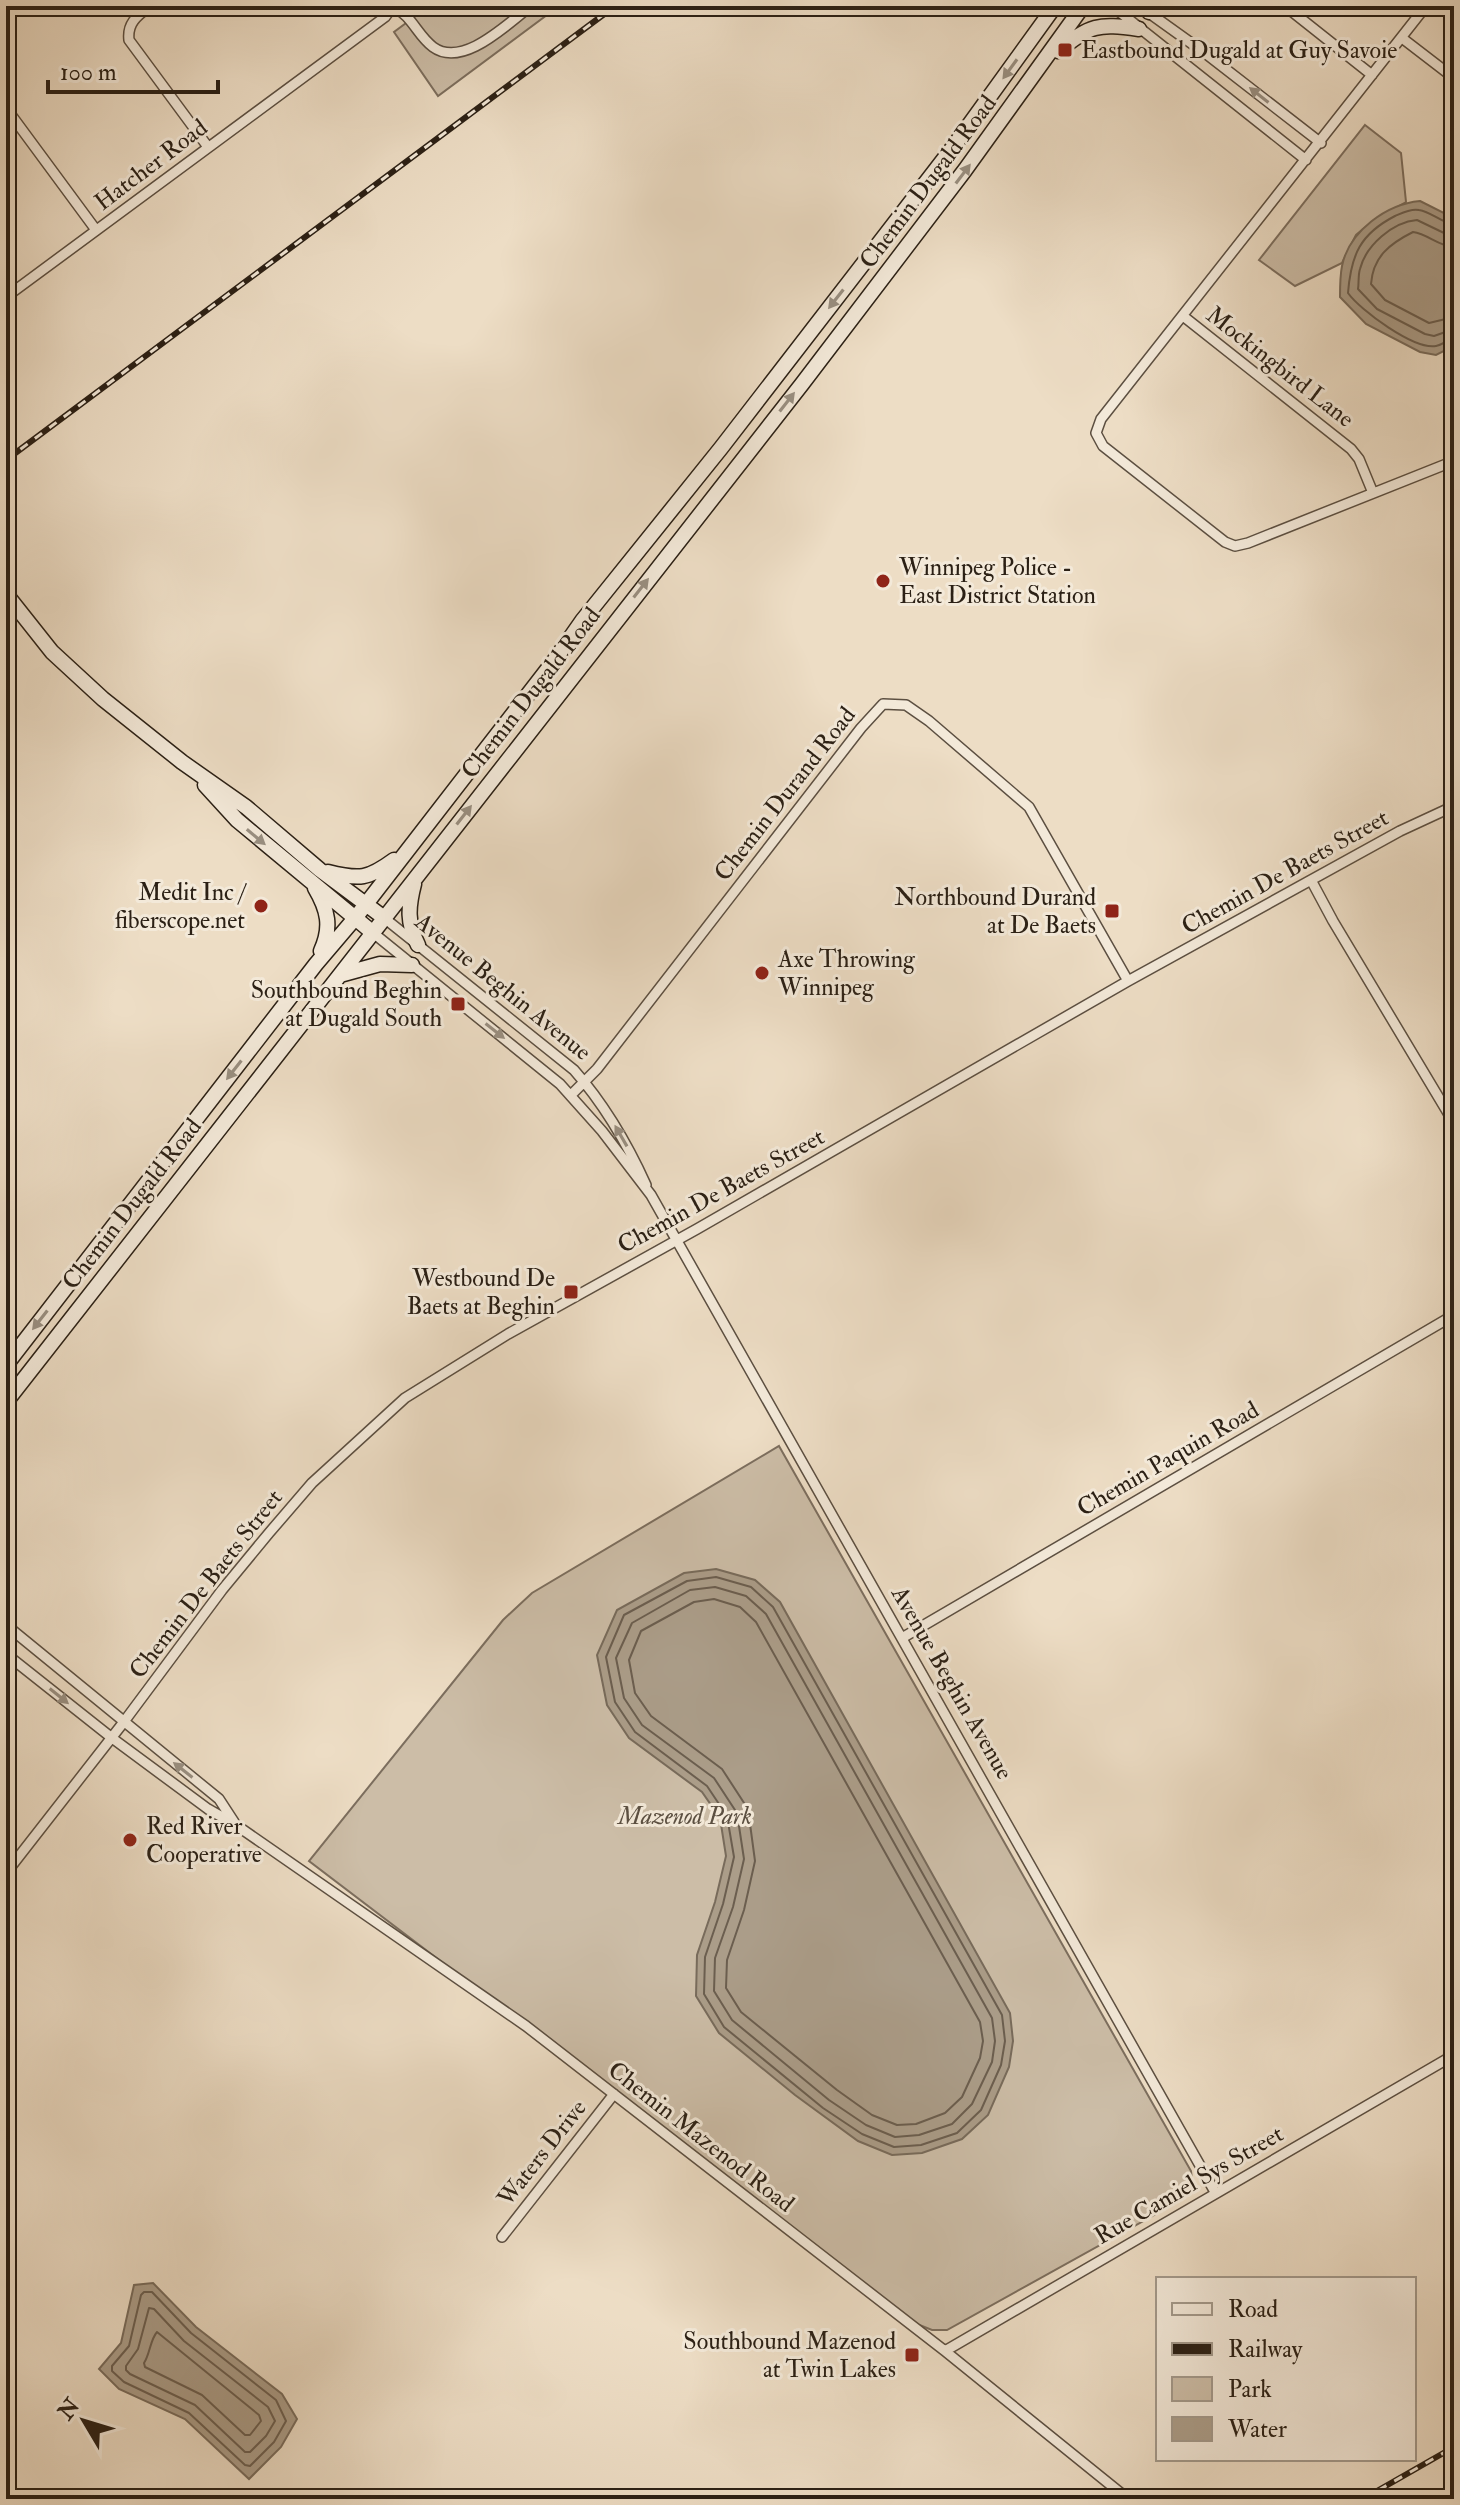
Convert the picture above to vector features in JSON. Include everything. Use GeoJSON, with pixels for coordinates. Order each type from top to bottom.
{"type":"FeatureCollection","features":[{"type":"Feature","properties":{"kind":"main road","name":"Chemin Dugald Road"},"geometry":{"type":"LineString","coordinates":[[6,1365],[942,162],[1055,6]]}},
{"type":"Feature","properties":{"kind":"main road","name":"Chemin Dugald Road"},"geometry":{"type":"LineString","coordinates":[[6,1402],[811,371],[965,170],[1083,6]]}},
{"type":"Feature","properties":{"kind":"main road"},"geometry":{"type":"LineString","coordinates":[[1045,61],[1083,31],[1102,25],[1139,29]]}},
{"type":"Feature","properties":{"kind":"main road"},"geometry":{"type":"LineString","coordinates":[[6,594],[52,652],[73,672],[182,762],[246,807],[316,876],[329,920],[327,939],[316,964]]}},
{"type":"Feature","properties":{"kind":"main road"},"geometry":{"type":"LineString","coordinates":[[316,876],[363,877],[377,872],[405,852]]}},
{"type":"Feature","properties":{"kind":"main road","name":"Avenue Beghin Avenue"},"geometry":{"type":"LineString","coordinates":[[316,876],[383,917]]}},
{"type":"Feature","properties":{"kind":"main road","name":"Avenue Beghin Avenue"},"geometry":{"type":"LineString","coordinates":[[316,876],[372,932]]}},
{"type":"Feature","properties":{"kind":"main road"},"geometry":{"type":"LineString","coordinates":[[416,876],[408,910],[412,933],[418,945]]}},
{"type":"Feature","properties":{"kind":"main road"},"geometry":{"type":"LineString","coordinates":[[339,975],[380,964],[412,965]]}},
{"type":"Feature","properties":{"kind":"street"},"geometry":{"type":"LineString","coordinates":[[150,6],[131,23],[129,40],[208,147]]}},
{"type":"Feature","properties":{"kind":"street"},"geometry":{"type":"LineString","coordinates":[[393,6],[406,14],[431,45],[442,52],[454,54],[474,49],[531,6]]}},
{"type":"Feature","properties":{"kind":"street","name":"Hatcher Road"},"geometry":{"type":"LineString","coordinates":[[6,297],[385,17],[393,6]]}},
{"type":"Feature","properties":{"kind":"street"},"geometry":{"type":"LineString","coordinates":[[1112,6],[1306,160]]}},
{"type":"Feature","properties":{"kind":"street"},"geometry":{"type":"LineString","coordinates":[[1285,6],[1372,75]]}},
{"type":"Feature","properties":{"kind":"street"},"geometry":{"type":"LineString","coordinates":[[1426,6],[1101,419],[1096,433],[1103,446],[1225,542],[1235,546],[1454,461]]}},
{"type":"Feature","properties":{"kind":"street"},"geometry":{"type":"LineString","coordinates":[[1145,8],[1321,143]]}},
{"type":"Feature","properties":{"kind":"street"},"geometry":{"type":"LineString","coordinates":[[1402,38],[1454,78]]}},
{"type":"Feature","properties":{"kind":"street"},"geometry":{"type":"LineString","coordinates":[[6,108],[96,230]]}},
{"type":"Feature","properties":{"kind":"street","name":"Mockingbird Lane"},"geometry":{"type":"LineString","coordinates":[[1183,316],[1351,449],[1359,459],[1373,493]]}},
{"type":"Feature","properties":{"kind":"street","name":"Chemin Durand Road"},"geometry":{"type":"LineString","coordinates":[[571,1095],[597,1069],[861,728],[883,704],[906,705],[929,721],[1029,807],[1128,981]]}},
{"type":"Feature","properties":{"kind":"street","name":"Chemin De Baets Street"},"geometry":{"type":"LineString","coordinates":[[6,1873],[269,1533],[312,1483],[405,1398],[516,1329],[676,1241],[1128,981],[1400,831],[1454,806]]}},
{"type":"Feature","properties":{"kind":"street"},"geometry":{"type":"LineString","coordinates":[[1311,880],[1454,1123]]}},
{"type":"Feature","properties":{"kind":"street","name":"Avenue Beghin Avenue"},"geometry":{"type":"LineString","coordinates":[[383,917],[560,1057],[599,1098],[676,1241],[1215,2192]]}},
{"type":"Feature","properties":{"kind":"street","name":"Avenue Beghin Avenue"},"geometry":{"type":"LineString","coordinates":[[372,932],[571,1095],[651,1195]]}},
{"type":"Feature","properties":{"kind":"street","name":"Chemin Paquin Road"},"geometry":{"type":"LineString","coordinates":[[902,1638],[1454,1315]]}},
{"type":"Feature","properties":{"kind":"street","name":"Chemin Mazenod Road"},"geometry":{"type":"LineString","coordinates":[[6,1625],[219,1799],[236,1825]]}},
{"type":"Feature","properties":{"kind":"street","name":"Chemin Mazenod Road"},"geometry":{"type":"LineString","coordinates":[[6,1654],[208,1809],[236,1825],[526,2026],[945,2351],[1128,2499]]}},
{"type":"Feature","properties":{"kind":"street","name":"Rue Camiel Sys Street"},"geometry":{"type":"LineString","coordinates":[[945,2351],[1454,2055]]}},
{"type":"Feature","properties":{"kind":"street","name":"Waters Drive"},"geometry":{"type":"LineString","coordinates":[[502,2237],[614,2094]]}},
{"type":"Feature","properties":{"kind":"green space"},"geometry":{"type":"Polygon","coordinates":[[[429,6],[559,6],[438,96],[394,32],[429,6]]]}},
{"type":"Feature","properties":{"kind":"green space"},"geometry":{"type":"Polygon","coordinates":[[[1365,125],[1401,153],[1406,202],[1374,220],[1356,235],[1342,263],[1295,286],[1259,260],[1365,125]]]}},
{"type":"Feature","properties":{"kind":"green space","name":"Mazenod Park"},"geometry":{"type":"Polygon","coordinates":[[[779,1446],[1191,2171],[1192,2179],[1174,2204],[947,2330],[932,2330],[917,2324],[309,1861],[503,1620],[532,1593],[779,1446]]]}},
{"type":"Feature","properties":{"kind":"water"},"geometry":{"type":"Polygon","coordinates":[[[1420,201],[1454,218],[1454,346],[1436,355],[1420,352],[1366,324],[1340,297],[1341,270],[1346,253],[1361,231],[1383,214],[1407,203],[1420,201]]]}},
{"type":"Feature","properties":{"kind":"water"},"geometry":{"type":"Polygon","coordinates":[[[716,1569],[755,1580],[780,1602],[1010,2013],[1013,2041],[1009,2067],[988,2115],[962,2139],[922,2153],[892,2155],[858,2141],[719,2033],[696,1996],[697,1955],[726,1856],[720,1818],[702,1792],[629,1738],[607,1705],[597,1655],[617,1610],[684,1573],[716,1569]]]}},
{"type":"Feature","properties":{"kind":"water"},"geometry":{"type":"Polygon","coordinates":[[[153,2283],[196,2327],[282,2394],[297,2419],[281,2447],[249,2479],[185,2419],[119,2389],[99,2369],[121,2343],[134,2285],[153,2283]]]}},
{"type":"Feature","properties":{"kind":"railway"},"geometry":{"type":"LineString","coordinates":[[6,460],[615,6]]}},
{"type":"Feature","properties":{"kind":"railway"},"geometry":{"type":"LineString","coordinates":[[1363,2499],[1454,2447]]}},
{"type":"Feature","properties":{"kind":"place","name":"Eastbound Dugald at Guy Savoie"},"geometry":{"type":"Point","coordinates":[1065,50]}},
{"type":"Feature","properties":{"kind":"place","name":"Winnipeg Police - East District Station"},"geometry":{"type":"Point","coordinates":[883,581]}},
{"type":"Feature","properties":{"kind":"place","name":"Medit Inc / fiberscope.net"},"geometry":{"type":"Point","coordinates":[261,906]}},
{"type":"Feature","properties":{"kind":"place","name":"Northbound Durand at De Baets"},"geometry":{"type":"Point","coordinates":[1112,911]}},
{"type":"Feature","properties":{"kind":"place","name":"Axe Throwing Winnipeg"},"geometry":{"type":"Point","coordinates":[762,973]}},
{"type":"Feature","properties":{"kind":"place","name":"Southbound Beghin at Dugald South"},"geometry":{"type":"Point","coordinates":[458,1004]}},
{"type":"Feature","properties":{"kind":"place","name":"Westbound De Baets at Beghin"},"geometry":{"type":"Point","coordinates":[571,1292]}},
{"type":"Feature","properties":{"kind":"place","name":"Red River Cooperative"},"geometry":{"type":"Point","coordinates":[130,1840]}},
{"type":"Feature","properties":{"kind":"place","name":"Southbound Mazenod at Twin Lakes"},"geometry":{"type":"Point","coordinates":[912,2355]}}]}
